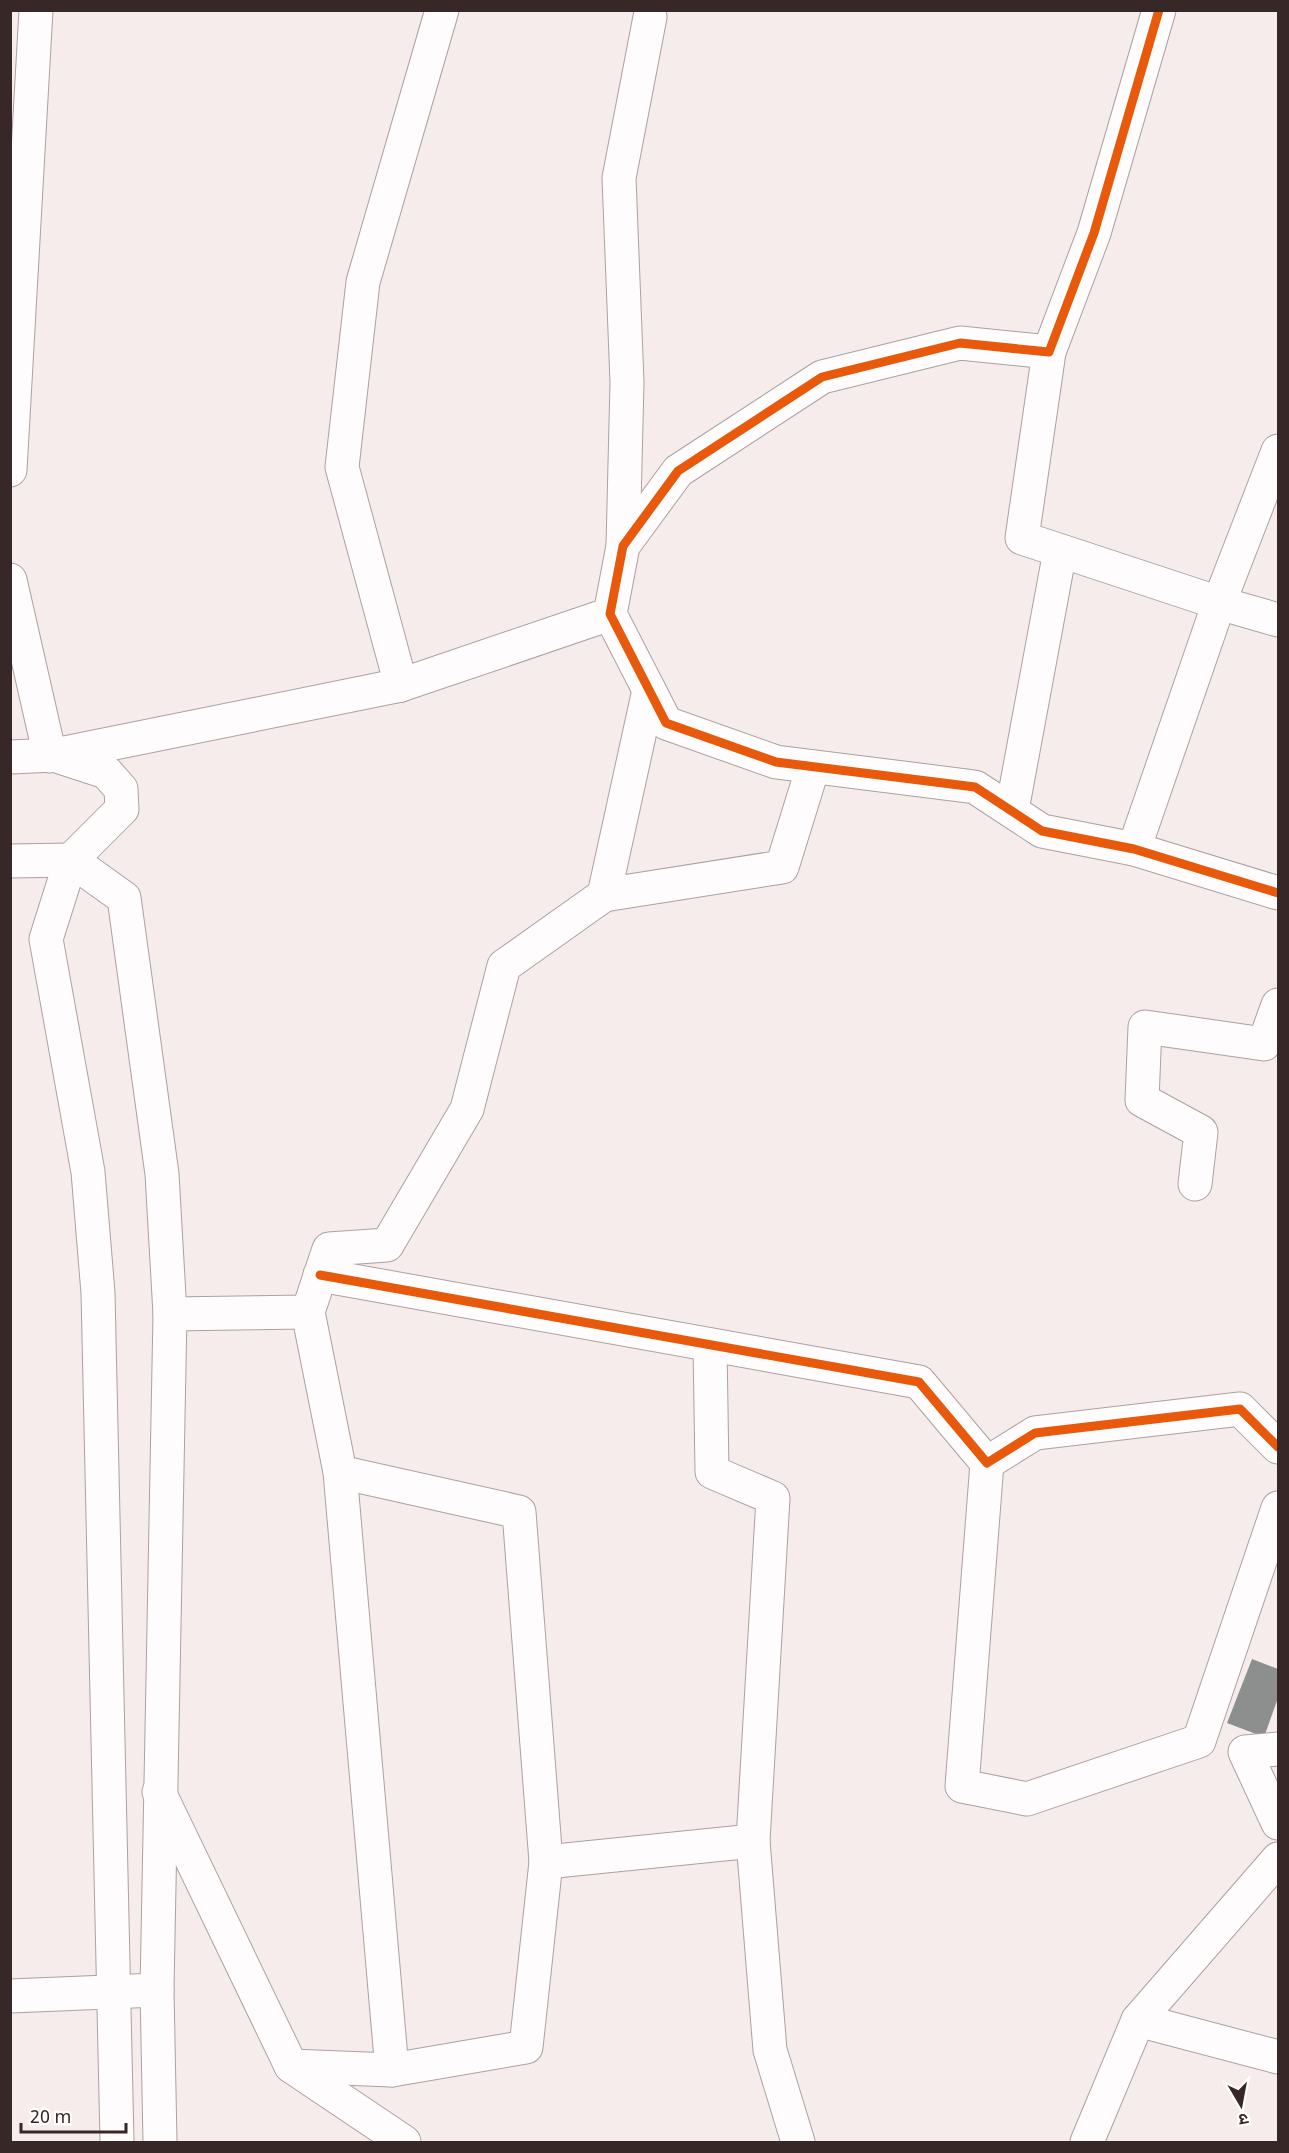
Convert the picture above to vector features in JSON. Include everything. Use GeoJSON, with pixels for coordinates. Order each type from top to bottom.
{"type":"FeatureCollection","features":[{"type":"Feature","properties":{"kind":"street"},"geometry":{"type":"LineString","coordinates":[[10,470],[36,10]]}},
{"type":"Feature","properties":{"kind":"street"},"geometry":{"type":"LineString","coordinates":[[401,685],[342,466],[363,282],[442,10]]}},
{"type":"Feature","properties":{"kind":"street"},"geometry":{"type":"LineString","coordinates":[[1159,10],[1094,233],[1049,352],[1022,538],[1219,603],[1278,620]]}},
{"type":"Feature","properties":{"kind":"street"},"geometry":{"type":"LineString","coordinates":[[650,17],[619,178],[627,382],[623,546],[610,614],[666,723],[777,762],[975,787],[1042,831],[1134,849],[1278,893]]}},
{"type":"Feature","properties":{"kind":"street"},"geometry":{"type":"LineString","coordinates":[[623,546],[678,471],[822,377],[960,343],[1049,352]]}},
{"type":"Feature","properties":{"kind":"street"},"geometry":{"type":"LineString","coordinates":[[1134,849],[1219,603],[1278,451]]}},
{"type":"Feature","properties":{"kind":"street"},"geometry":{"type":"LineString","coordinates":[[1012,810],[1060,551]]}},
{"type":"Feature","properties":{"kind":"street"},"geometry":{"type":"LineString","coordinates":[[10,580],[53,756]]}},
{"type":"Feature","properties":{"kind":"street"},"geometry":{"type":"LineString","coordinates":[[10,757],[53,756],[401,685],[610,614]]}},
{"type":"Feature","properties":{"kind":"street"},"geometry":{"type":"LineString","coordinates":[[604,895],[649,690]]}},
{"type":"Feature","properties":{"kind":"street"},"geometry":{"type":"LineString","coordinates":[[53,756],[106,772],[121,789],[122,809],[71,860],[46,939],[88,1172],[98,1293],[117,2142]]}},
{"type":"Feature","properties":{"kind":"street"},"geometry":{"type":"LineString","coordinates":[[392,2070],[340,1472],[308,1312],[329,1249],[387,1245],[467,1109],[504,966],[604,895],[782,867],[813,767]]}},
{"type":"Feature","properties":{"kind":"street"},"geometry":{"type":"LineString","coordinates":[[10,861],[71,860],[124,898],[162,1174],[170,1314],[159,1792],[157,1990],[160,2142]]}},
{"type":"Feature","properties":{"kind":"street"},"geometry":{"type":"LineString","coordinates":[[1195,1184],[1201,1132],[1142,1100],[1145,1027],[1264,1044],[1278,1005]]}},
{"type":"Feature","properties":{"kind":"street"},"geometry":{"type":"LineString","coordinates":[[320,1275],[919,1382],[987,1463],[962,1786],[1027,1799],[1199,1741],[1278,1508]]}},
{"type":"Feature","properties":{"kind":"street"},"geometry":{"type":"LineString","coordinates":[[170,1314],[308,1312]]}},
{"type":"Feature","properties":{"kind":"street"},"geometry":{"type":"LineString","coordinates":[[710,1345],[712,1472],[773,1498],[753,1841],[770,2050],[798,2142]]}},
{"type":"Feature","properties":{"kind":"street"},"geometry":{"type":"LineString","coordinates":[[987,1463],[1035,1433],[1240,1409],[1278,1447]]}},
{"type":"Feature","properties":{"kind":"street"},"geometry":{"type":"LineString","coordinates":[[291,2066],[392,2070],[525,2047],[546,1862],[519,1512],[340,1472]]}},
{"type":"Feature","properties":{"kind":"street"},"geometry":{"type":"LineString","coordinates":[[1278,1749],[1245,1752],[1278,1823]]}},
{"type":"Feature","properties":{"kind":"street"},"geometry":{"type":"LineString","coordinates":[[159,1792],[291,2066],[404,2142]]}},
{"type":"Feature","properties":{"kind":"street"},"geometry":{"type":"LineString","coordinates":[[546,1862],[753,1841]]}},
{"type":"Feature","properties":{"kind":"street"},"geometry":{"type":"LineString","coordinates":[[1087,2142],[1138,2020],[1278,1859]]}},
{"type":"Feature","properties":{"kind":"street"},"geometry":{"type":"LineString","coordinates":[[10,1996],[157,1990]]}},
{"type":"Feature","properties":{"kind":"street"},"geometry":{"type":"LineString","coordinates":[[1138,2020],[1278,2057]]}},
{"type":"Feature","properties":{"kind":"building"},"geometry":{"type":"Polygon","coordinates":[[[1252,1659],[1278,1669],[1278,1698],[1264,1737],[1227,1723],[1252,1659]]]}},
{"type":"Feature","properties":{"kind":"cycle path"},"geometry":{"type":"LineString","coordinates":[[1159,10],[1094,233],[1049,352],[960,343],[822,377],[678,471],[623,546],[610,614],[666,723],[776,762],[975,787],[1042,831],[1134,849],[1278,893]]}},
{"type":"Feature","properties":{"kind":"cycle path"},"geometry":{"type":"LineString","coordinates":[[320,1275],[919,1382],[987,1463],[1035,1433],[1240,1409],[1278,1447]]}}]}
